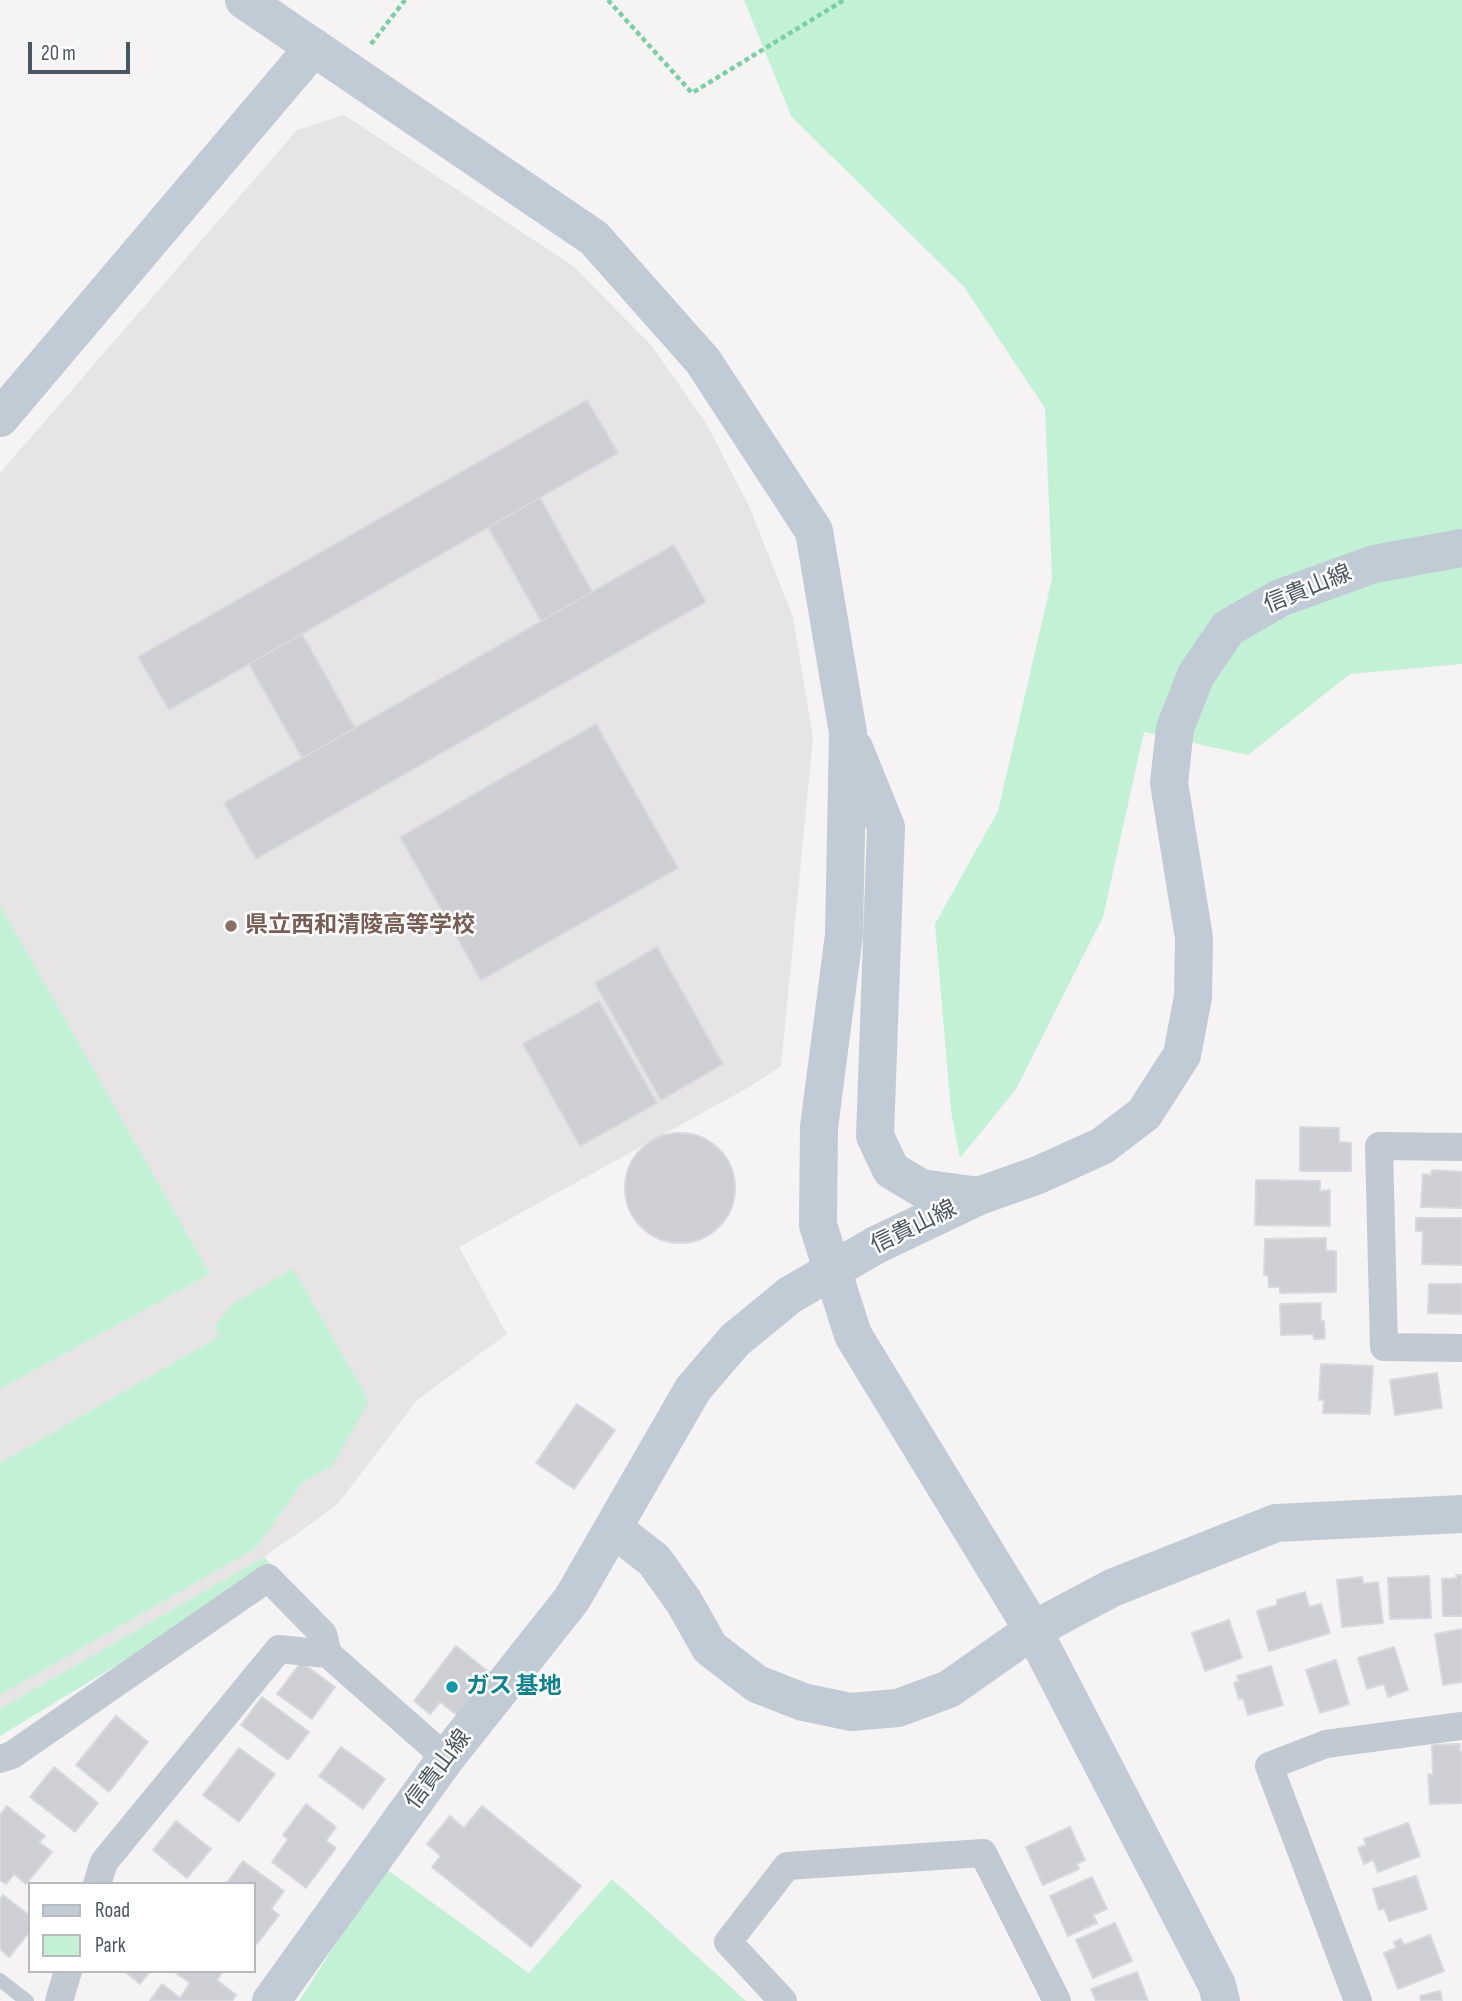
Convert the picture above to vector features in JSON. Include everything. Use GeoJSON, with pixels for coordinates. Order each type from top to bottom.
{"type":"FeatureCollection","features":[{"type":"Feature","properties":{"kind":"street"},"geometry":{"type":"LineString","coordinates":[[244,0],[594,238],[703,361],[814,531],[848,733],[844,935],[819,1127],[818,1225],[853,1335],[1033,1630],[1217,1985],[1221,2001]]}},
{"type":"Feature","properties":{"kind":"street"},"geometry":{"type":"LineString","coordinates":[[0,418],[314,47]]}},
{"type":"Feature","properties":{"kind":"street","name":"信貴山線"},"geometry":{"type":"LineString","coordinates":[[271,2001],[446,1758],[572,1600],[693,1389],[735,1340],[790,1295],[876,1245],[979,1196],[1038,1175],[1102,1146],[1144,1114],[1182,1055],[1193,997],[1194,938],[1170,783],[1175,728],[1196,676],[1228,628],[1280,598],[1374,564],[1462,548]]}},
{"type":"Feature","properties":{"kind":"street"},"geometry":{"type":"LineString","coordinates":[[848,733],[886,827],[874,1104],[875,1136],[891,1170],[921,1188],[979,1196]]}},
{"type":"Feature","properties":{"kind":"street"},"geometry":{"type":"LineString","coordinates":[[1462,1147],[1379,1146],[1384,1347],[1462,1348]]}},
{"type":"Feature","properties":{"kind":"street"},"geometry":{"type":"LineString","coordinates":[[613,1528],[654,1560],[684,1601],[710,1648],[757,1684],[803,1702],[852,1712],[898,1708],[949,1689],[1033,1630],[1112,1588],[1276,1522],[1462,1514]]}},
{"type":"Feature","properties":{"kind":"street"},"geometry":{"type":"LineString","coordinates":[[0,1759],[23,1747],[268,1578],[323,1634],[328,1654],[446,1758]]}},
{"type":"Feature","properties":{"kind":"street"},"geometry":{"type":"LineString","coordinates":[[98,1882],[104,1862],[279,1649],[328,1654]]}},
{"type":"Feature","properties":{"kind":"street"},"geometry":{"type":"LineString","coordinates":[[1358,2001],[1269,1766],[1326,1744],[1462,1726]]}},
{"type":"Feature","properties":{"kind":"street"},"geometry":{"type":"LineString","coordinates":[[783,2001],[728,1942],[787,1866],[983,1853],[1057,2001]]}},
{"type":"Feature","properties":{"kind":"street"},"geometry":{"type":"LineString","coordinates":[[59,2001],[67,1973]]}},
{"type":"Feature","properties":{"kind":"lane"},"geometry":{"type":"LineString","coordinates":[[0,1980],[27,2001]]}},
{"type":"Feature","properties":{"kind":"path"},"geometry":{"type":"LineString","coordinates":[[351,71],[405,0]]}},
{"type":"Feature","properties":{"kind":"path"},"geometry":{"type":"LineString","coordinates":[[608,0],[692,93],[844,0]]}},
{"type":"Feature","properties":{"kind":"shaded area","name":"県立西和清陵高等学校"},"geometry":{"type":"Polygon","coordinates":[[[344,115],[573,266],[651,345],[706,423],[749,506],[793,617],[813,738],[781,1066],[751,1086],[459,1247],[507,1334],[417,1400],[337,1505],[264,1557],[0,1709],[0,1695],[256,1548],[303,1482],[332,1466],[220,1336],[0,1463],[0,1389],[210,1274],[0,905],[0,473],[297,130],[344,115]],[[587,400],[138,657],[169,710],[249,664],[302,758],[224,803],[256,859],[706,601],[674,545],[592,592],[540,498],[618,453],[587,400]],[[596,724],[400,837],[481,980],[677,868],[596,724]],[[657,947],[595,983],[662,1100],[723,1064],[657,947]],[[599,1001],[523,1044],[580,1146],[656,1103],[599,1001]]]}},
{"type":"Feature","properties":{"kind":"shaded area"},"geometry":{"type":"Polygon","coordinates":[[[488,527],[541,621],[355,728],[302,634],[488,527]]]}},
{"type":"Feature","properties":{"kind":"green space"},"geometry":{"type":"Polygon","coordinates":[[[744,0],[1462,0],[1462,664],[1350,674],[1248,755],[1144,732],[1103,917],[1016,1089],[960,1158],[951,1111],[935,924],[998,811],[1052,579],[1045,408],[964,287],[791,116],[744,0]]]}},
{"type":"Feature","properties":{"kind":"green space"},"geometry":{"type":"Polygon","coordinates":[[[0,905],[210,1274],[0,1389],[0,905]]]}},
{"type":"Feature","properties":{"kind":"green space"},"geometry":{"type":"Polygon","coordinates":[[[293,1269],[369,1401],[332,1466],[303,1482],[256,1548],[0,1695],[0,1463],[220,1336],[215,1327],[231,1305],[293,1269]]]}},
{"type":"Feature","properties":{"kind":"green space"},"geometry":{"type":"Polygon","coordinates":[[[264,1557],[276,1568],[0,1736],[0,1709],[264,1557]]]}},
{"type":"Feature","properties":{"kind":"green space"},"geometry":{"type":"Polygon","coordinates":[[[385,1868],[529,1973],[612,1879],[746,2001],[299,2001],[385,1868]]]}},
{"type":"Feature","properties":{"kind":"building"},"geometry":{"type":"Polygon","coordinates":[[[587,400],[618,453],[169,710],[138,657],[587,400]]]}},
{"type":"Feature","properties":{"kind":"building"},"geometry":{"type":"Polygon","coordinates":[[[540,498],[592,592],[541,621],[488,527],[540,498]]]}},
{"type":"Feature","properties":{"kind":"building"},"geometry":{"type":"Polygon","coordinates":[[[674,545],[706,602],[256,859],[224,803],[674,545]]]}},
{"type":"Feature","properties":{"kind":"building"},"geometry":{"type":"Polygon","coordinates":[[[302,634],[355,728],[302,758],[249,664],[302,634]]]}},
{"type":"Feature","properties":{"kind":"building"},"geometry":{"type":"Polygon","coordinates":[[[596,724],[678,868],[481,980],[400,837],[596,724]]]}},
{"type":"Feature","properties":{"kind":"building"},"geometry":{"type":"Polygon","coordinates":[[[657,947],[723,1064],[661,1100],[595,983],[657,947]]]}},
{"type":"Feature","properties":{"kind":"building"},"geometry":{"type":"Polygon","coordinates":[[[599,1001],[657,1103],[580,1146],[523,1044],[599,1001]]]}},
{"type":"Feature","properties":{"kind":"building"},"geometry":{"type":"Polygon","coordinates":[[[1300,1127],[1339,1128],[1339,1142],[1351,1143],[1351,1171],[1300,1171],[1300,1127]]]}},
{"type":"Feature","properties":{"kind":"building"},"geometry":{"type":"Polygon","coordinates":[[[680,1133],[701,1137],[719,1149],[731,1167],[735,1188],[731,1209],[719,1227],[701,1239],[680,1243],[659,1239],[641,1227],[629,1209],[625,1188],[629,1167],[641,1149],[659,1137],[680,1133]]]}},
{"type":"Feature","properties":{"kind":"building"},"geometry":{"type":"Polygon","coordinates":[[[1432,1170],[1462,1172],[1462,1208],[1421,1207],[1423,1174],[1431,1175],[1432,1170]]]}},
{"type":"Feature","properties":{"kind":"building"},"geometry":{"type":"Polygon","coordinates":[[[1256,1180],[1320,1181],[1320,1191],[1330,1190],[1330,1226],[1255,1225],[1256,1180]]]}},
{"type":"Feature","properties":{"kind":"building"},"geometry":{"type":"Polygon","coordinates":[[[1416,1218],[1462,1218],[1462,1265],[1422,1264],[1423,1231],[1416,1231],[1416,1218]]]}},
{"type":"Feature","properties":{"kind":"building"},"geometry":{"type":"Polygon","coordinates":[[[1326,1238],[1326,1251],[1336,1251],[1336,1292],[1280,1293],[1280,1287],[1269,1287],[1268,1275],[1264,1275],[1265,1239],[1326,1238]]]}},
{"type":"Feature","properties":{"kind":"building"},"geometry":{"type":"Polygon","coordinates":[[[1429,1284],[1462,1284],[1462,1314],[1428,1313],[1429,1284]]]}},
{"type":"Feature","properties":{"kind":"building"},"geometry":{"type":"Polygon","coordinates":[[[1321,1303],[1325,1339],[1314,1339],[1313,1334],[1281,1335],[1280,1304],[1321,1303]]]}},
{"type":"Feature","properties":{"kind":"building"},"geometry":{"type":"Polygon","coordinates":[[[1321,1364],[1373,1366],[1370,1414],[1323,1413],[1324,1400],[1319,1400],[1321,1364]]]}},
{"type":"Feature","properties":{"kind":"building"},"geometry":{"type":"Polygon","coordinates":[[[1437,1373],[1442,1408],[1395,1415],[1390,1380],[1437,1373]]]}},
{"type":"Feature","properties":{"kind":"building"},"geometry":{"type":"Polygon","coordinates":[[[577,1404],[615,1430],[574,1489],[536,1463],[577,1404]]]}},
{"type":"Feature","properties":{"kind":"building"},"geometry":{"type":"Polygon","coordinates":[[[1456,1575],[1462,1575],[1462,1616],[1443,1616],[1442,1579],[1457,1578],[1456,1575]]]}},
{"type":"Feature","properties":{"kind":"building"},"geometry":{"type":"Polygon","coordinates":[[[1429,1576],[1431,1618],[1390,1619],[1388,1578],[1429,1576]]]}},
{"type":"Feature","properties":{"kind":"building"},"geometry":{"type":"Polygon","coordinates":[[[1362,1577],[1363,1584],[1378,1582],[1383,1623],[1342,1627],[1337,1580],[1362,1577]]]}},
{"type":"Feature","properties":{"kind":"building"},"geometry":{"type":"Polygon","coordinates":[[[1305,1592],[1309,1607],[1321,1604],[1330,1633],[1269,1651],[1257,1611],[1277,1605],[1277,1600],[1305,1592]]]}},
{"type":"Feature","properties":{"kind":"building"},"geometry":{"type":"Polygon","coordinates":[[[1229,1620],[1242,1658],[1205,1671],[1192,1633],[1229,1620]]]}},
{"type":"Feature","properties":{"kind":"building"},"geometry":{"type":"Polygon","coordinates":[[[1462,1629],[1462,1682],[1443,1685],[1435,1634],[1462,1629]]]}},
{"type":"Feature","properties":{"kind":"building","name":"ガス 基地"},"geometry":{"type":"Polygon","coordinates":[[[456,1646],[490,1673],[457,1715],[440,1702],[430,1714],[414,1701],[456,1646]]]}},
{"type":"Feature","properties":{"kind":"building"},"geometry":{"type":"Polygon","coordinates":[[[1394,1647],[1408,1690],[1388,1697],[1384,1684],[1367,1689],[1358,1658],[1394,1647]]]}},
{"type":"Feature","properties":{"kind":"building"},"geometry":{"type":"Polygon","coordinates":[[[1336,1660],[1349,1704],[1320,1713],[1306,1670],[1336,1660]]]}},
{"type":"Feature","properties":{"kind":"building"},"geometry":{"type":"Polygon","coordinates":[[[301,1662],[335,1687],[312,1719],[277,1694],[301,1662]]]}},
{"type":"Feature","properties":{"kind":"building"},"geometry":{"type":"Polygon","coordinates":[[[1271,1666],[1283,1705],[1248,1715],[1243,1698],[1239,1699],[1234,1683],[1239,1681],[1237,1676],[1271,1666]]]}},
{"type":"Feature","properties":{"kind":"building"},"geometry":{"type":"Polygon","coordinates":[[[262,1697],[309,1732],[288,1760],[241,1725],[262,1697]]]}},
{"type":"Feature","properties":{"kind":"building"},"geometry":{"type":"Polygon","coordinates":[[[116,1716],[148,1742],[109,1792],[76,1765],[116,1716]]]}},
{"type":"Feature","properties":{"kind":"building"},"geometry":{"type":"Polygon","coordinates":[[[1460,1744],[1462,1803],[1430,1804],[1428,1774],[1433,1775],[1432,1745],[1460,1744]]]}},
{"type":"Feature","properties":{"kind":"building"},"geometry":{"type":"Polygon","coordinates":[[[341,1747],[385,1779],[363,1809],[319,1776],[341,1747]]]}},
{"type":"Feature","properties":{"kind":"building"},"geometry":{"type":"Polygon","coordinates":[[[239,1748],[275,1774],[239,1822],[203,1795],[239,1748]]]}},
{"type":"Feature","properties":{"kind":"building"},"geometry":{"type":"Polygon","coordinates":[[[54,1767],[98,1803],[75,1832],[30,1797],[54,1767]]]}},
{"type":"Feature","properties":{"kind":"building"},"geometry":{"type":"Polygon","coordinates":[[[306,1804],[336,1827],[326,1841],[336,1848],[306,1888],[272,1862],[288,1839],[283,1835],[306,1804]]]}},
{"type":"Feature","properties":{"kind":"building"},"geometry":{"type":"Polygon","coordinates":[[[7,1806],[45,1836],[39,1842],[52,1852],[26,1884],[14,1874],[6,1884],[0,1880],[0,1815],[7,1806]]]}},
{"type":"Feature","properties":{"kind":"building"},"geometry":{"type":"Polygon","coordinates":[[[482,1806],[581,1886],[531,1947],[432,1867],[441,1856],[427,1844],[450,1816],[464,1828],[482,1806]]]}},
{"type":"Feature","properties":{"kind":"building"},"geometry":{"type":"Polygon","coordinates":[[[176,1821],[211,1849],[187,1878],[153,1850],[176,1821]]]}},
{"type":"Feature","properties":{"kind":"building"},"geometry":{"type":"Polygon","coordinates":[[[1408,1823],[1420,1856],[1378,1872],[1373,1860],[1364,1864],[1358,1848],[1366,1845],[1364,1839],[1408,1823]]]}},
{"type":"Feature","properties":{"kind":"building"},"geometry":{"type":"Polygon","coordinates":[[[1070,1827],[1085,1860],[1077,1864],[1079,1869],[1043,1885],[1026,1847],[1070,1827]]]}},
{"type":"Feature","properties":{"kind":"building"},"geometry":{"type":"Polygon","coordinates":[[[243,1861],[284,1891],[271,1909],[279,1915],[257,1944],[256,1882],[227,1882],[243,1861]]]}},
{"type":"Feature","properties":{"kind":"building"},"geometry":{"type":"Polygon","coordinates":[[[1416,1876],[1427,1909],[1389,1921],[1384,1908],[1379,1910],[1373,1889],[1416,1876]]]}},
{"type":"Feature","properties":{"kind":"building"},"geometry":{"type":"Polygon","coordinates":[[[1092,1877],[1107,1909],[1093,1915],[1097,1923],[1068,1936],[1050,1896],[1092,1877]]]}},
{"type":"Feature","properties":{"kind":"building"},"geometry":{"type":"Polygon","coordinates":[[[3,1895],[28,1914],[28,1933],[9,1957],[0,1949],[0,1899],[3,1895]]]}},
{"type":"Feature","properties":{"kind":"building"},"geometry":{"type":"Polygon","coordinates":[[[1115,1923],[1132,1961],[1093,1978],[1076,1940],[1115,1923]]]}},
{"type":"Feature","properties":{"kind":"building"},"geometry":{"type":"Polygon","coordinates":[[[1430,1935],[1444,1971],[1398,1989],[1384,1953],[1396,1948],[1394,1942],[1401,1939],[1404,1945],[1430,1935]]]}},
{"type":"Feature","properties":{"kind":"building"},"geometry":{"type":"Polygon","coordinates":[[[1137,1972],[1148,2001],[1096,2001],[1091,1989],[1137,1972]]]}},
{"type":"Feature","properties":{"kind":"building"},"geometry":{"type":"Polygon","coordinates":[[[126,1973],[148,1973],[140,1984],[126,1973]]]}},
{"type":"Feature","properties":{"kind":"building"},"geometry":{"type":"Polygon","coordinates":[[[176,1973],[222,1973],[217,1980],[236,1995],[232,2001],[150,2001],[162,1984],[180,1998],[190,1983],[176,1973]]]}},
{"type":"Feature","properties":{"kind":"building"},"geometry":{"type":"Polygon","coordinates":[[[1440,1991],[1442,2001],[1421,2001],[1420,1996],[1440,1991]]]}},
{"type":"Feature","properties":{"kind":"place","name":"県立西和清陵高等学校"},"geometry":{"type":"Point","coordinates":[231,926]}},
{"type":"Feature","properties":{"kind":"place","name":"ガス 基地"},"geometry":{"type":"Point","coordinates":[452,1687]}}]}
